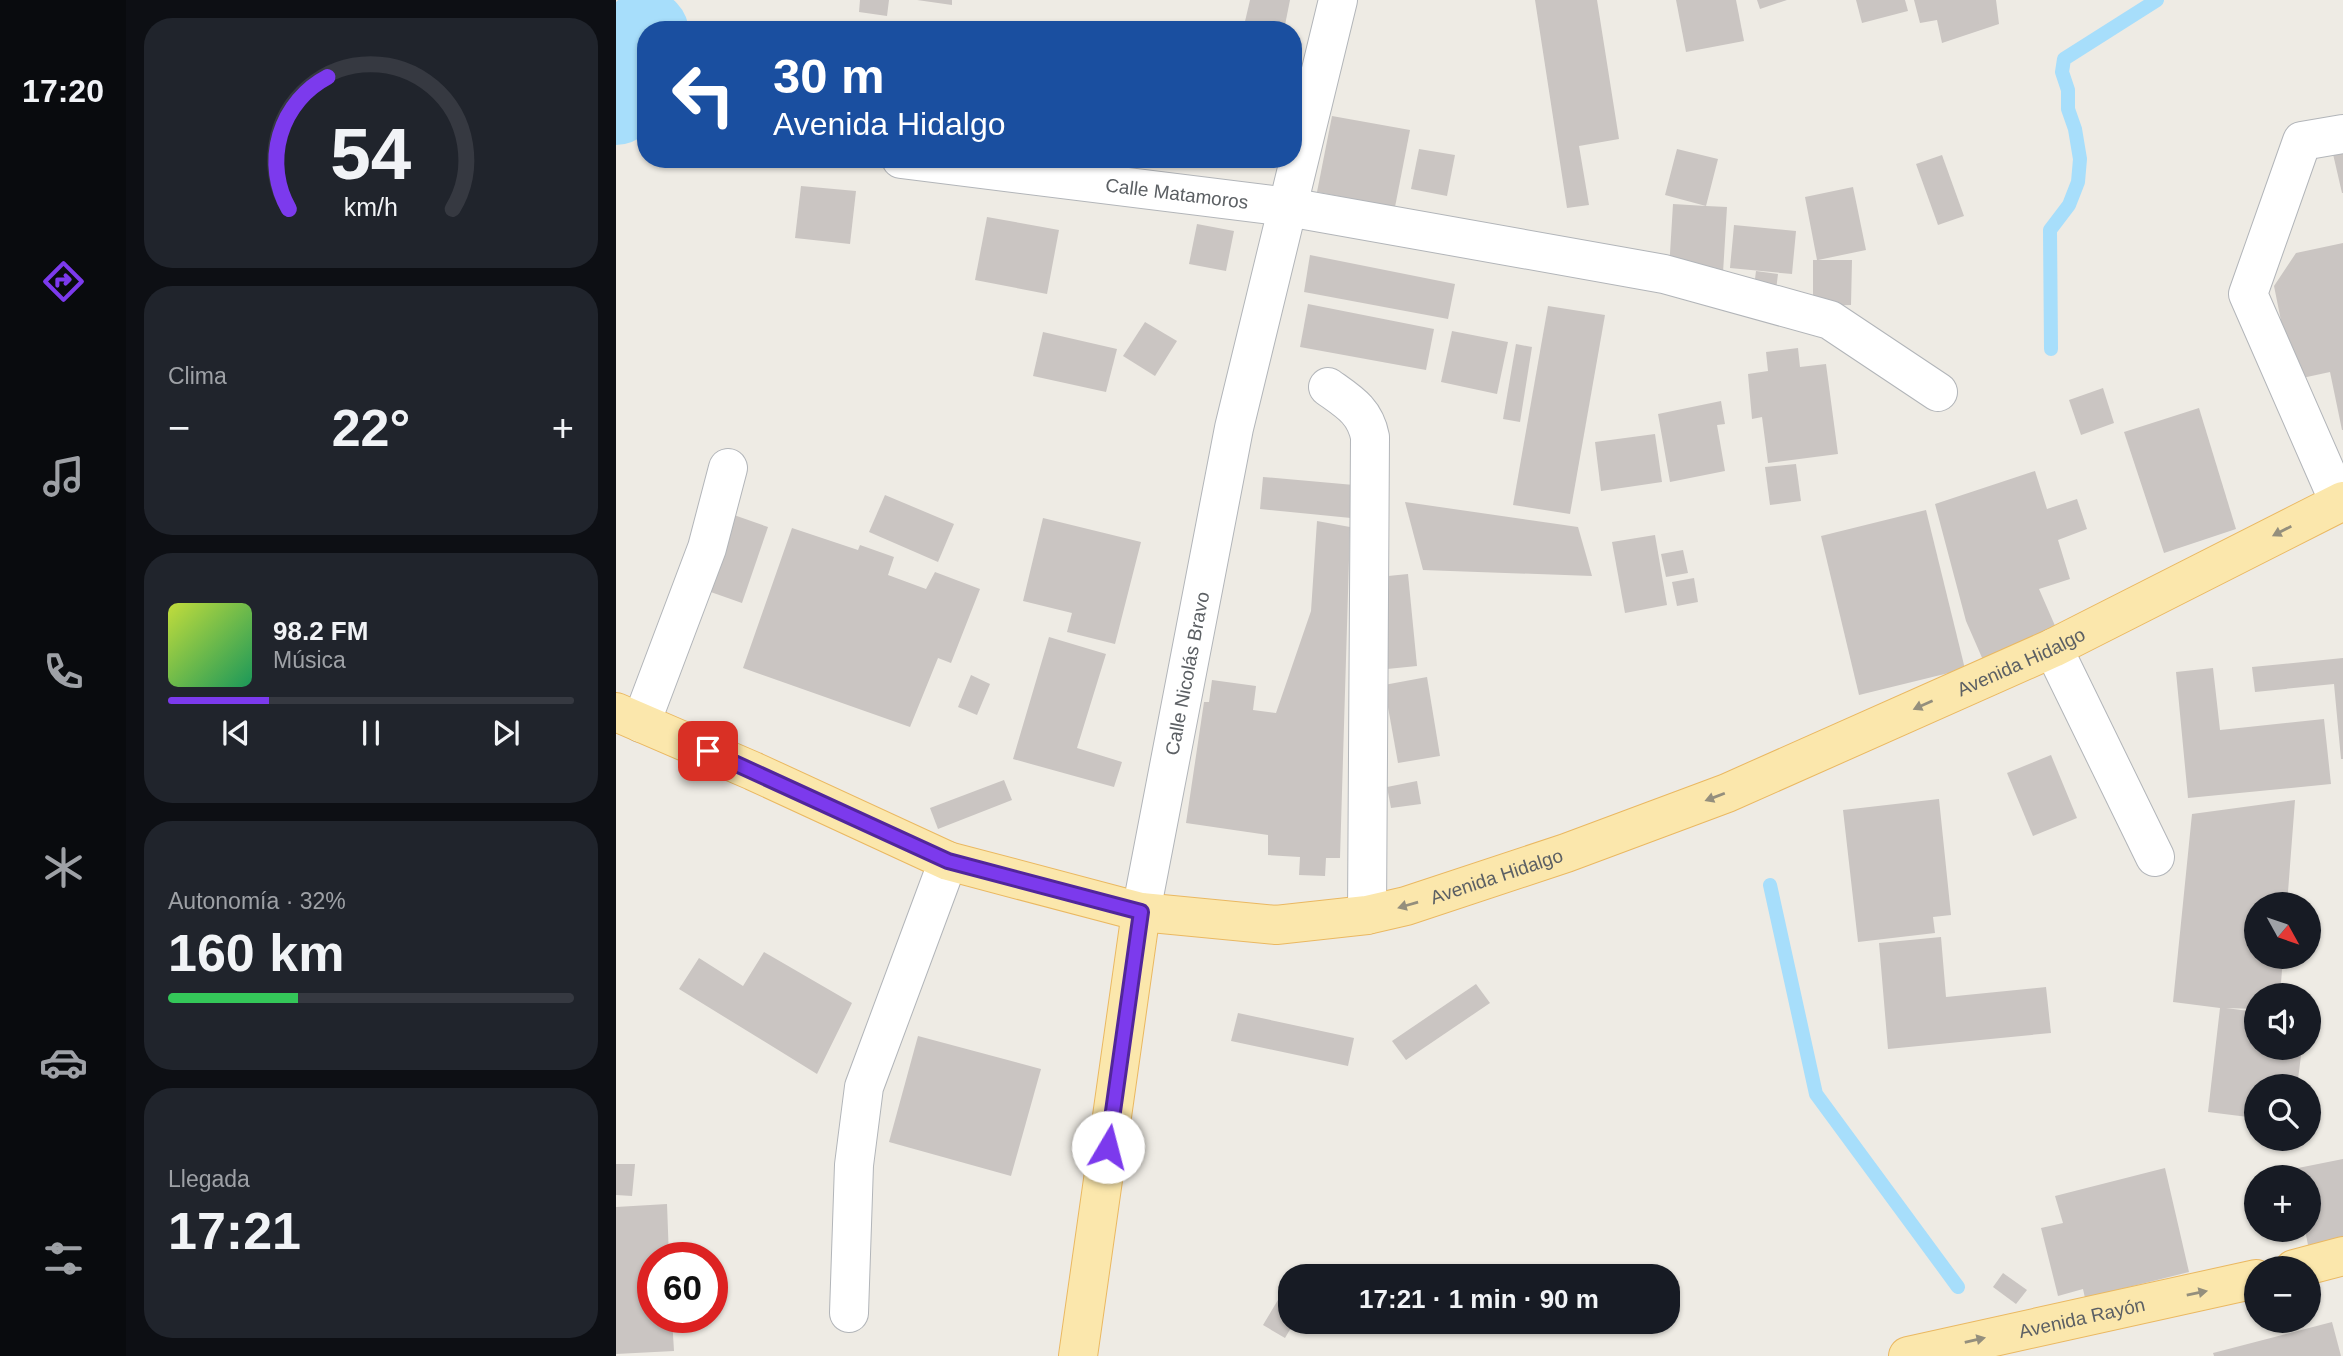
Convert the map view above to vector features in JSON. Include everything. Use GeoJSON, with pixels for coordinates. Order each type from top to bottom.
{"type":"FeatureCollection","features":[{"type":"Feature","properties":{"kind":"main road","name":"Avenida Hidalgo"},"geometry":{"type":"LineString","coordinates":[[628,717],[948,861],[1141,912],[1276,925],[1367,915],[1406,906],[1566,853],[1727,793],[2053,648],[2341,501]]}},
{"type":"Feature","properties":{"kind":"main road","name":"Calle Nicolás Bravo"},"geometry":{"type":"LineString","coordinates":[[1078,1356],[1141,912]]}},
{"type":"Feature","properties":{"kind":"main road"},"geometry":{"type":"LineString","coordinates":[[2321,1262],[2343,1256]]}},
{"type":"Feature","properties":{"kind":"main road","name":"Avenida Rayón"},"geometry":{"type":"LineString","coordinates":[[1908,1356],[2244,1282]]}},
{"type":"Feature","properties":{"kind":"street","name":"Calle Nicolás Bravo"},"geometry":{"type":"LineString","coordinates":[[1302,149],[1338,0]]}},
{"type":"Feature","properties":{"kind":"street"},"geometry":{"type":"LineString","coordinates":[[2341,501],[2248,293],[2302,141],[2343,134]]}},
{"type":"Feature","properties":{"kind":"street","name":"Calle Matamoros"},"geometry":{"type":"LineString","coordinates":[[974,168],[1288,207],[1664,274],[1830,320],[1938,392]]}},
{"type":"Feature","properties":{"kind":"street","name":"Calle Nicolás Bravo"},"geometry":{"type":"LineString","coordinates":[[1141,912],[1234,428],[1297,168]]}},
{"type":"Feature","properties":{"kind":"street"},"geometry":{"type":"LineString","coordinates":[[1328,387],[1356,406],[1366,418],[1370,437],[1367,915]]}},
{"type":"Feature","properties":{"kind":"street"},"geometry":{"type":"LineString","coordinates":[[628,717],[707,548],[728,468]]}},
{"type":"Feature","properties":{"kind":"street"},"geometry":{"type":"LineString","coordinates":[[2053,648],[2155,857]]}},
{"type":"Feature","properties":{"kind":"street"},"geometry":{"type":"LineString","coordinates":[[849,1313],[854,1165],[864,1087],[948,861]]}},
{"type":"Feature","properties":{"kind":"building"},"geometry":{"type":"Polygon","coordinates":[[[860,0],[889,0],[887,16],[859,12],[860,0]]]}},
{"type":"Feature","properties":{"kind":"building"},"geometry":{"type":"Polygon","coordinates":[[[917,0],[952,0],[952,5],[917,0]]]}},
{"type":"Feature","properties":{"kind":"building"},"geometry":{"type":"Polygon","coordinates":[[[1250,0],[1290,0],[1286,21],[1245,21],[1250,0]]]}},
{"type":"Feature","properties":{"kind":"building"},"geometry":{"type":"Polygon","coordinates":[[[1535,0],[1597,0],[1619,139],[1579,146],[1589,205],[1567,208],[1535,0]]]}},
{"type":"Feature","properties":{"kind":"building"},"geometry":{"type":"Polygon","coordinates":[[[1676,0],[1736,0],[1744,41],[1686,52],[1676,0]]]}},
{"type":"Feature","properties":{"kind":"building"},"geometry":{"type":"Polygon","coordinates":[[[1757,0],[1787,0],[1760,9],[1757,0]]]}},
{"type":"Feature","properties":{"kind":"building"},"geometry":{"type":"Polygon","coordinates":[[[1856,0],[1905,0],[1908,11],[1862,23],[1856,0]]]}},
{"type":"Feature","properties":{"kind":"building"},"geometry":{"type":"Polygon","coordinates":[[[1914,0],[1996,0],[1999,24],[1942,43],[1937,20],[1920,23],[1914,0]]]}},
{"type":"Feature","properties":{"kind":"building"},"geometry":{"type":"Polygon","coordinates":[[[1332,116],[1410,130],[1395,207],[1317,192],[1332,116]]]}},
{"type":"Feature","properties":{"kind":"building"},"geometry":{"type":"Polygon","coordinates":[[[1419,149],[1455,155],[1447,196],[1411,189],[1419,149]]]}},
{"type":"Feature","properties":{"kind":"building"},"geometry":{"type":"Polygon","coordinates":[[[1677,149],[1718,159],[1706,206],[1665,195],[1677,149]]]}},
{"type":"Feature","properties":{"kind":"building"},"geometry":{"type":"Polygon","coordinates":[[[2343,152],[2343,193],[2342,193],[2333,154],[2343,152]]]}},
{"type":"Feature","properties":{"kind":"building"},"geometry":{"type":"Polygon","coordinates":[[[1942,155],[1964,216],[1938,225],[1916,164],[1942,155]]]}},
{"type":"Feature","properties":{"kind":"building"},"geometry":{"type":"Polygon","coordinates":[[[801,186],[856,191],[850,244],[795,238],[801,186]]]}},
{"type":"Feature","properties":{"kind":"building"},"geometry":{"type":"Polygon","coordinates":[[[1853,187],[1866,250],[1818,260],[1852,260],[1851,305],[1813,306],[1813,260],[1817,260],[1805,197],[1853,187]]]}},
{"type":"Feature","properties":{"kind":"building"},"geometry":{"type":"Polygon","coordinates":[[[1673,204],[1727,207],[1723,273],[1669,270],[1673,204]]]}},
{"type":"Feature","properties":{"kind":"building"},"geometry":{"type":"Polygon","coordinates":[[[987,217],[1059,230],[1047,294],[975,280],[987,217]]]}},
{"type":"Feature","properties":{"kind":"building"},"geometry":{"type":"Polygon","coordinates":[[[1197,224],[1234,231],[1226,271],[1189,264],[1197,224]]]}},
{"type":"Feature","properties":{"kind":"building"},"geometry":{"type":"Polygon","coordinates":[[[1734,225],[1796,231],[1792,274],[1730,268],[1734,225]]]}},
{"type":"Feature","properties":{"kind":"building"},"geometry":{"type":"Polygon","coordinates":[[[2343,243],[2342,430],[2330,372],[2293,380],[2274,286],[2296,253],[2343,243]]]}},
{"type":"Feature","properties":{"kind":"building"},"geometry":{"type":"Polygon","coordinates":[[[1310,255],[1455,284],[1448,319],[1304,292],[1310,255]]]}},
{"type":"Feature","properties":{"kind":"building"},"geometry":{"type":"Polygon","coordinates":[[[1756,271],[1778,274],[1775,298],[1753,295],[1756,271]]]}},
{"type":"Feature","properties":{"kind":"building"},"geometry":{"type":"Polygon","coordinates":[[[1308,304],[1434,329],[1426,370],[1300,347],[1308,304]]]}},
{"type":"Feature","properties":{"kind":"building"},"geometry":{"type":"Polygon","coordinates":[[[1548,306],[1605,315],[1570,514],[1513,505],[1548,306]]]}},
{"type":"Feature","properties":{"kind":"building"},"geometry":{"type":"Polygon","coordinates":[[[1145,322],[1177,341],[1155,376],[1123,356],[1145,322]]]}},
{"type":"Feature","properties":{"kind":"building"},"geometry":{"type":"Polygon","coordinates":[[[1452,331],[1508,342],[1497,394],[1441,382],[1452,331]]]}},
{"type":"Feature","properties":{"kind":"building"},"geometry":{"type":"Polygon","coordinates":[[[1043,332],[1117,349],[1106,392],[1033,376],[1043,332]]]}},
{"type":"Feature","properties":{"kind":"building"},"geometry":{"type":"Polygon","coordinates":[[[1516,344],[1532,347],[1520,422],[1503,419],[1516,344]]]}},
{"type":"Feature","properties":{"kind":"building"},"geometry":{"type":"Polygon","coordinates":[[[1798,348],[1800,367],[1826,364],[1838,454],[1768,463],[1762,417],[1752,419],[1748,374],[1768,371],[1766,352],[1798,348]]]}},
{"type":"Feature","properties":{"kind":"building"},"geometry":{"type":"Polygon","coordinates":[[[2103,388],[2114,423],[2081,435],[2069,400],[2103,388]]]}},
{"type":"Feature","properties":{"kind":"building"},"geometry":{"type":"Polygon","coordinates":[[[1721,401],[1725,424],[1717,425],[1725,471],[1670,482],[1658,414],[1721,401]]]}},
{"type":"Feature","properties":{"kind":"building"},"geometry":{"type":"Polygon","coordinates":[[[2199,408],[2236,529],[2164,553],[2124,432],[2199,408]]]}},
{"type":"Feature","properties":{"kind":"building"},"geometry":{"type":"Polygon","coordinates":[[[1655,434],[1662,482],[1601,491],[1595,442],[1655,434]]]}},
{"type":"Feature","properties":{"kind":"building"},"geometry":{"type":"Polygon","coordinates":[[[1796,464],[1801,501],[1770,505],[1765,467],[1796,464]]]}},
{"type":"Feature","properties":{"kind":"building"},"geometry":{"type":"Polygon","coordinates":[[[2035,471],[2047,509],[2077,499],[2087,529],[2058,540],[2070,579],[2039,589],[2056,628],[1983,660],[1966,621],[1935,504],[2035,471]]]}},
{"type":"Feature","properties":{"kind":"building"},"geometry":{"type":"Polygon","coordinates":[[[1263,477],[1354,485],[1351,518],[1260,509],[1263,477]]]}},
{"type":"Feature","properties":{"kind":"building"},"geometry":{"type":"Polygon","coordinates":[[[885,495],[954,524],[938,562],[869,532],[885,495]]]}},
{"type":"Feature","properties":{"kind":"building"},"geometry":{"type":"Polygon","coordinates":[[[1405,502],[1578,527],[1592,576],[1423,570],[1405,502]]]}},
{"type":"Feature","properties":{"kind":"building"},"geometry":{"type":"Polygon","coordinates":[[[1926,510],[1965,669],[1859,695],[1821,536],[1926,510]]]}},
{"type":"Feature","properties":{"kind":"building"},"geometry":{"type":"Polygon","coordinates":[[[731,514],[768,527],[742,603],[705,590],[731,514]]]}},
{"type":"Feature","properties":{"kind":"building"},"geometry":{"type":"Polygon","coordinates":[[[1043,518],[1141,542],[1115,644],[1067,632],[1072,613],[1023,601],[1043,518]]]}},
{"type":"Feature","properties":{"kind":"building"},"geometry":{"type":"Polygon","coordinates":[[[1317,521],[1350,527],[1340,858],[1326,858],[1325,876],[1299,875],[1300,857],[1268,855],[1268,835],[1186,823],[1204,702],[1209,702],[1212,680],[1256,686],[1253,710],[1276,713],[1311,611],[1317,521]]]}},
{"type":"Feature","properties":{"kind":"building"},"geometry":{"type":"Polygon","coordinates":[[[792,528],[858,550],[860,545],[894,557],[888,575],[926,589],[935,572],[980,589],[951,663],[938,658],[910,727],[743,668],[792,528]]]}},
{"type":"Feature","properties":{"kind":"building"},"geometry":{"type":"Polygon","coordinates":[[[1655,535],[1667,605],[1625,613],[1612,542],[1655,535]]]}},
{"type":"Feature","properties":{"kind":"building"},"geometry":{"type":"Polygon","coordinates":[[[1683,550],[1688,573],[1666,577],[1661,554],[1683,550]]]}},
{"type":"Feature","properties":{"kind":"building"},"geometry":{"type":"Polygon","coordinates":[[[1408,574],[1417,666],[1387,669],[1378,577],[1408,574]]]}},
{"type":"Feature","properties":{"kind":"building"},"geometry":{"type":"Polygon","coordinates":[[[1694,578],[1698,602],[1677,606],[1672,582],[1694,578]]]}},
{"type":"Feature","properties":{"kind":"building"},"geometry":{"type":"Polygon","coordinates":[[[1049,637],[1106,654],[1077,748],[1122,762],[1114,787],[1013,759],[1049,637]]]}},
{"type":"Feature","properties":{"kind":"building"},"geometry":{"type":"Polygon","coordinates":[[[2343,658],[2341,759],[2334,684],[2255,692],[2252,667],[2343,658]]]}},
{"type":"Feature","properties":{"kind":"building"},"geometry":{"type":"Polygon","coordinates":[[[2213,668],[2220,730],[2324,719],[2331,784],[2188,798],[2176,672],[2213,668]]]}},
{"type":"Feature","properties":{"kind":"building"},"geometry":{"type":"Polygon","coordinates":[[[971,675],[990,684],[977,715],[958,707],[971,675]]]}},
{"type":"Feature","properties":{"kind":"building"},"geometry":{"type":"Polygon","coordinates":[[[1427,677],[1440,756],[1398,763],[1384,685],[1427,677]]]}},
{"type":"Feature","properties":{"kind":"building"},"geometry":{"type":"Polygon","coordinates":[[[2051,755],[2077,818],[2033,836],[2007,773],[2051,755]]]}},
{"type":"Feature","properties":{"kind":"building"},"geometry":{"type":"Polygon","coordinates":[[[1004,780],[1012,800],[938,829],[930,808],[1004,780]]]}},
{"type":"Feature","properties":{"kind":"building"},"geometry":{"type":"Polygon","coordinates":[[[1417,781],[1421,804],[1391,808],[1387,787],[1417,781]]]}},
{"type":"Feature","properties":{"kind":"building"},"geometry":{"type":"Polygon","coordinates":[[[1939,799],[1951,915],[1933,917],[1935,933],[1858,942],[1843,810],[1939,799]]]}},
{"type":"Feature","properties":{"kind":"building"},"geometry":{"type":"Polygon","coordinates":[[[2295,800],[2288,892],[2244,892],[2244,970],[2282,970],[2281,983],[2244,983],[2244,1009],[2226,1008],[2244,1010],[2244,1060],[2300,1060],[2299,1074],[2244,1074],[2244,1116],[2208,1112],[2220,1008],[2173,1002],[2192,814],[2295,800]]]}},
{"type":"Feature","properties":{"kind":"building"},"geometry":{"type":"Polygon","coordinates":[[[1941,937],[1946,997],[2046,987],[2051,1033],[1888,1049],[1879,943],[1941,937]]]}},
{"type":"Feature","properties":{"kind":"building"},"geometry":{"type":"Polygon","coordinates":[[[764,952],[852,1003],[817,1074],[679,989],[699,958],[743,986],[764,952]]]}},
{"type":"Feature","properties":{"kind":"building"},"geometry":{"type":"Polygon","coordinates":[[[1476,984],[1490,1003],[1406,1060],[1392,1041],[1476,984]]]}},
{"type":"Feature","properties":{"kind":"building"},"geometry":{"type":"Polygon","coordinates":[[[1238,1013],[1354,1038],[1348,1066],[1231,1041],[1238,1013]]]}},
{"type":"Feature","properties":{"kind":"building"},"geometry":{"type":"Polygon","coordinates":[[[918,1036],[1041,1069],[1011,1176],[889,1142],[918,1036]]]}},
{"type":"Feature","properties":{"kind":"building"},"geometry":{"type":"Polygon","coordinates":[[[2343,1159],[2343,1238],[2308,1245],[2307,1242],[2321,1242],[2321,1165],[2313,1165],[2343,1159]]]}},
{"type":"Feature","properties":{"kind":"building"},"geometry":{"type":"Polygon","coordinates":[[[616,1164],[635,1164],[632,1196],[616,1195],[616,1164]]]}},
{"type":"Feature","properties":{"kind":"building"},"geometry":{"type":"Polygon","coordinates":[[[2165,1168],[2189,1272],[2085,1298],[2083,1289],[2058,1296],[2041,1228],[2063,1223],[2055,1196],[2165,1168]]]}},
{"type":"Feature","properties":{"kind":"building"},"geometry":{"type":"Polygon","coordinates":[[[667,1204],[668,1242],[637,1242],[637,1333],[673,1333],[674,1351],[616,1354],[616,1207],[667,1204]]]}},
{"type":"Feature","properties":{"kind":"building"},"geometry":{"type":"Polygon","coordinates":[[[2003,1273],[2027,1290],[2016,1304],[1993,1287],[2003,1273]]]}},
{"type":"Feature","properties":{"kind":"building"},"geometry":{"type":"Polygon","coordinates":[[[1278,1300],[1278,1334],[1263,1325],[1278,1300]]]}},
{"type":"Feature","properties":{"kind":"building"},"geometry":{"type":"Polygon","coordinates":[[[2332,1322],[2341,1356],[2214,1356],[2213,1353],[2290,1333],[2321,1333],[2321,1325],[2332,1322]]]}},
{"type":"Feature","properties":{"kind":"waterway"},"geometry":{"type":"LineString","coordinates":[[2051,349],[2050,230],[2069,205],[2078,182],[2080,159],[2075,129],[2068,109],[2068,90],[2062,72],[2064,59],[2157,0]]}},
{"type":"Feature","properties":{"kind":"waterway"},"geometry":{"type":"LineString","coordinates":[[616,102],[637,54]]}},
{"type":"Feature","properties":{"kind":"waterway"},"geometry":{"type":"LineString","coordinates":[[1770,885],[1816,1094],[1958,1287]]}},
{"type":"Feature","properties":{"kind":"route"},"geometry":{"type":"LineString","coordinates":[[708,751],[948,861],[1141,912],[1108,1147]]}}]}
